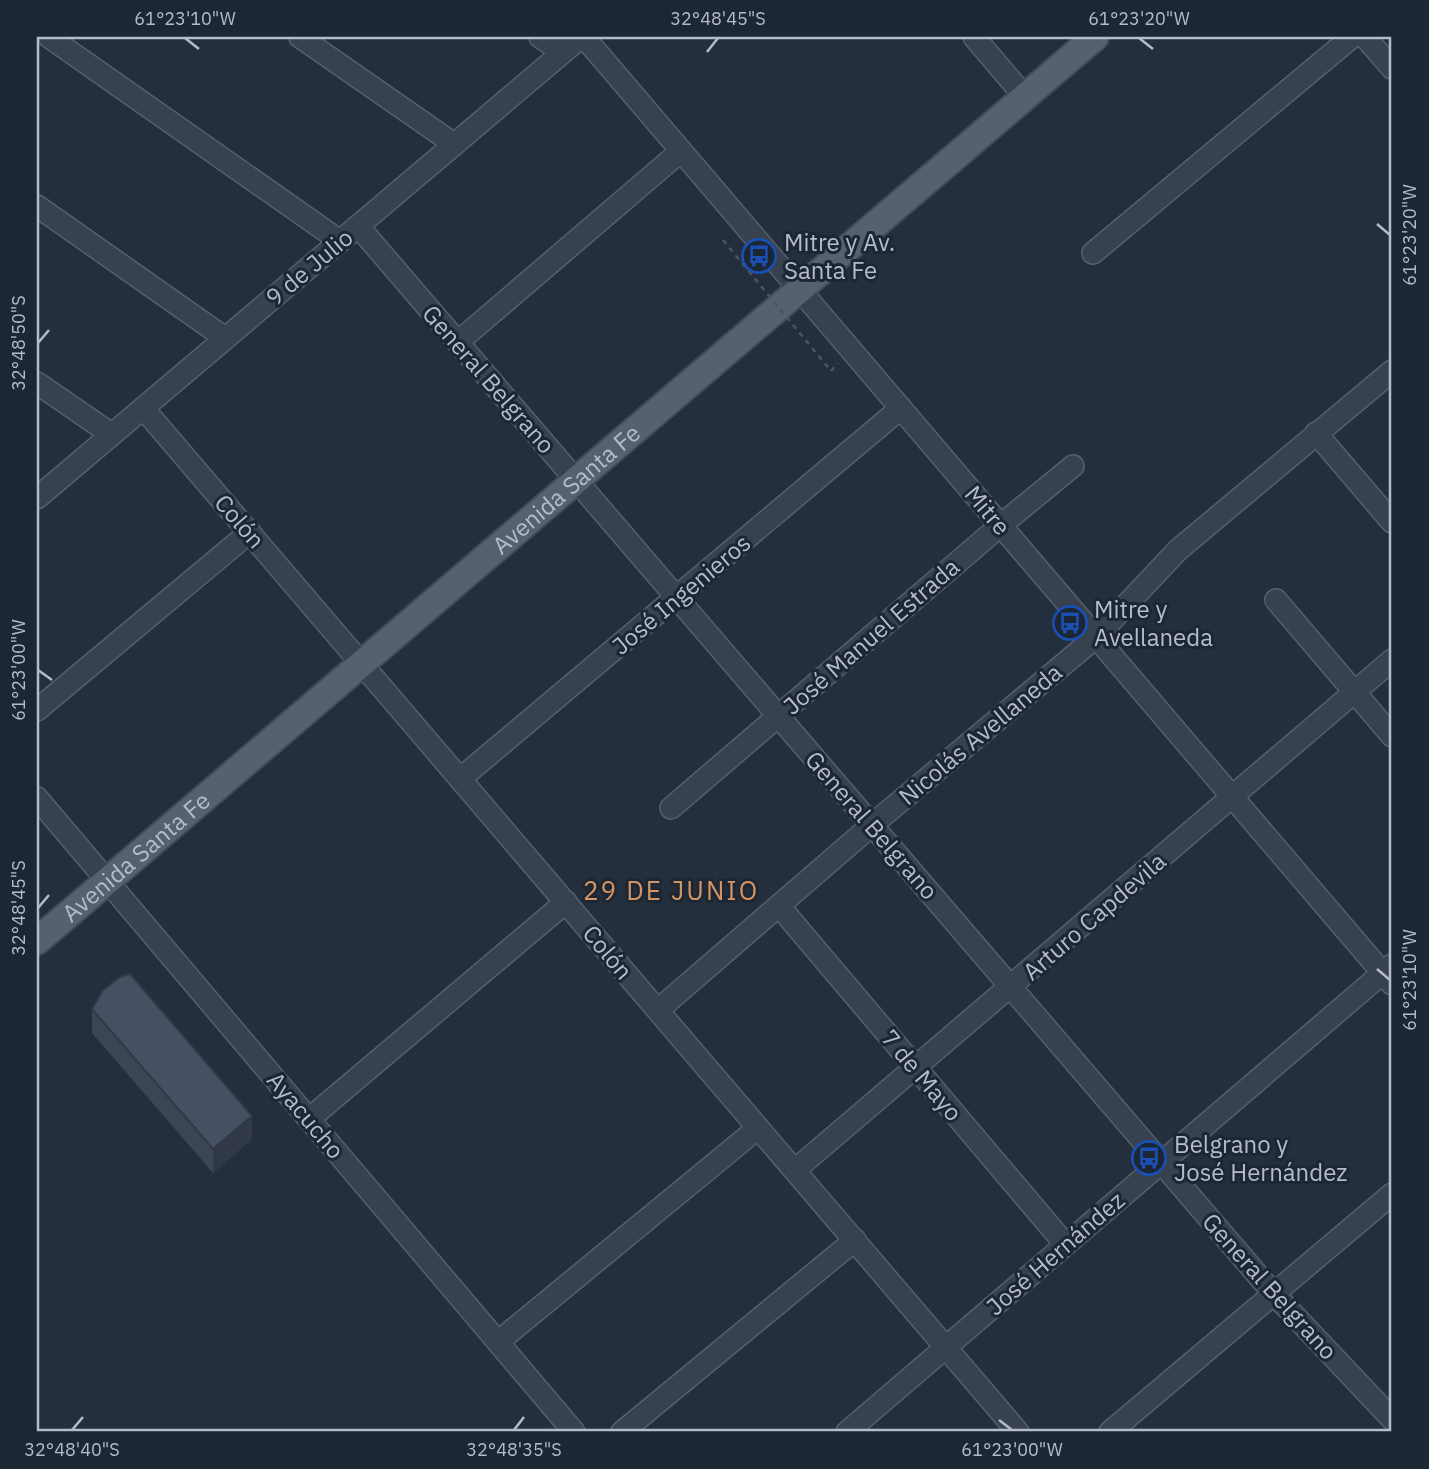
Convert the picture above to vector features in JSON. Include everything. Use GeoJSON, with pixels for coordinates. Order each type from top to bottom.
{"type":"FeatureCollection","features":[{"type":"Feature","properties":{"kind":"main road","name":"Avenida Santa Fe"},"geometry":{"type":"LineString","coordinates":[[37,941],[1095,37]]}},
{"type":"Feature","properties":{"kind":"street"},"geometry":{"type":"LineString","coordinates":[[49,37],[340,241]]}},
{"type":"Feature","properties":{"kind":"street"},"geometry":{"type":"LineString","coordinates":[[300,37],[454,144]]}},
{"type":"Feature","properties":{"kind":"street"},"geometry":{"type":"LineString","coordinates":[[540,37],[563,52]]}},
{"type":"Feature","properties":{"kind":"street","name":"9 de Julio"},"geometry":{"type":"LineString","coordinates":[[37,498],[582,37]]}},
{"type":"Feature","properties":{"kind":"street","name":"Mitre"},"geometry":{"type":"LineString","coordinates":[[582,37],[1233,797],[1389,974]]}},
{"type":"Feature","properties":{"kind":"street"},"geometry":{"type":"LineString","coordinates":[[974,37],[1025,97]]}},
{"type":"Feature","properties":{"kind":"street"},"geometry":{"type":"LineString","coordinates":[[1093,253],[1352,37]]}},
{"type":"Feature","properties":{"kind":"street"},"geometry":{"type":"LineString","coordinates":[[1365,37],[1392,68]]}},
{"type":"Feature","properties":{"kind":"street"},"geometry":{"type":"LineString","coordinates":[[458,342],[681,151]]}},
{"type":"Feature","properties":{"kind":"street"},"geometry":{"type":"LineString","coordinates":[[37,206],[225,338]]}},
{"type":"Feature","properties":{"kind":"street","name":"General Belgrano"},"geometry":{"type":"LineString","coordinates":[[358,226],[1275,1294],[1392,1419]]}},
{"type":"Feature","properties":{"kind":"street","name":"Nicolás Avellaneda"},"geometry":{"type":"LineString","coordinates":[[658,1010],[1096,637],[1178,550],[1392,371]]}},
{"type":"Feature","properties":{"kind":"street"},"geometry":{"type":"LineString","coordinates":[[37,383],[111,435]]}},
{"type":"Feature","properties":{"kind":"street","name":"Colón"},"geometry":{"type":"LineString","coordinates":[[143,408],[1018,1432]]}},
{"type":"Feature","properties":{"kind":"street","name":"José Ingenieros"},"geometry":{"type":"LineString","coordinates":[[460,779],[901,408]]}},
{"type":"Feature","properties":{"kind":"street"},"geometry":{"type":"LineString","coordinates":[[1317,433],[1392,522]]}},
{"type":"Feature","properties":{"kind":"street","name":"José Manuel Estrada"},"geometry":{"type":"LineString","coordinates":[[671,808],[1073,466]]}},
{"type":"Feature","properties":{"kind":"street"},"geometry":{"type":"LineString","coordinates":[[37,710],[250,532]]}},
{"type":"Feature","properties":{"kind":"street"},"geometry":{"type":"LineString","coordinates":[[1276,600],[1392,736]]}},
{"type":"Feature","properties":{"kind":"street","name":"Arturo Capdevila"},"geometry":{"type":"LineString","coordinates":[[795,1170],[1392,660]]}},
{"type":"Feature","properties":{"kind":"street","name":"Ayacucho"},"geometry":{"type":"LineString","coordinates":[[37,798],[574,1432]]}},
{"type":"Feature","properties":{"kind":"street"},"geometry":{"type":"LineString","coordinates":[[309,1119],[566,902]]}},
{"type":"Feature","properties":{"kind":"street","name":"7 de Mayo"},"geometry":{"type":"LineString","coordinates":[[779,906],[1065,1244]]}},
{"type":"Feature","properties":{"kind":"street","name":"José Hernández"},"geometry":{"type":"LineString","coordinates":[[847,1432],[1161,1161],[1389,974]]}},
{"type":"Feature","properties":{"kind":"street"},"geometry":{"type":"LineString","coordinates":[[498,1342],[758,1128]]}},
{"type":"Feature","properties":{"kind":"street"},"geometry":{"type":"LineString","coordinates":[[1110,1432],[1392,1195]]}},
{"type":"Feature","properties":{"kind":"street"},"geometry":{"type":"LineString","coordinates":[[622,1432],[855,1241]]}},
{"type":"Feature","properties":{"kind":"path"},"geometry":{"type":"LineString","coordinates":[[723,240],[831,371]]}},
{"type":"Feature","properties":{"kind":"building"},"geometry":{"type":"Polygon","coordinates":[[[130,974],[252,1116],[213,1149],[92,1009],[103,990],[120,977],[130,974]]]}},
{"type":"Feature","properties":{"kind":"place","name":"Mitre y Av. Santa Fe"},"geometry":{"type":"Point","coordinates":[759,256]}},
{"type":"Feature","properties":{"kind":"place","name":"Mitre y Avellaneda"},"geometry":{"type":"Point","coordinates":[1070,623]}},
{"type":"Feature","properties":{"kind":"place","name":"Belgrano y José Hernández"},"geometry":{"type":"Point","coordinates":[1149,1158]}},
{"type":"Feature","properties":{"kind":"district","name":"29 DE JUNIO"},"geometry":{"type":"Point","coordinates":[671,890]}}]}
